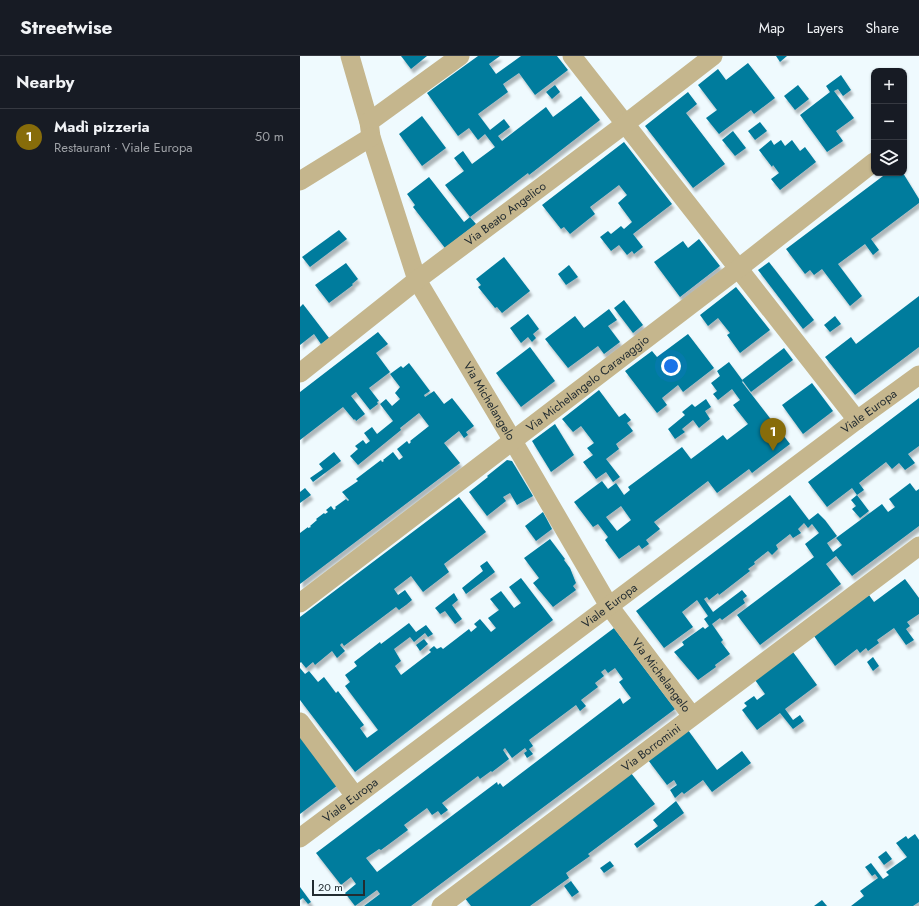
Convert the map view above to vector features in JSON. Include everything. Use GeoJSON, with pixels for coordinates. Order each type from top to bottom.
{"type":"FeatureCollection","features":[{"type":"Feature","properties":{"kind":"street","name":"Via Michelangelo"},"geometry":{"type":"LineString","coordinates":[[350,56],[370,130],[417,280],[513,440],[609,606],[692,716]]}},
{"type":"Feature","properties":{"kind":"street"},"geometry":{"type":"LineString","coordinates":[[300,181],[370,130],[460,56]]}},
{"type":"Feature","properties":{"kind":"street"},"geometry":{"type":"LineString","coordinates":[[572,56],[857,420]]}},
{"type":"Feature","properties":{"kind":"street","name":"Via Beato Angelico"},"geometry":{"type":"LineString","coordinates":[[300,373],[417,280],[713,56]]}},
{"type":"Feature","properties":{"kind":"street","name":"Via Michelangelo Caravaggio"},"geometry":{"type":"LineString","coordinates":[[300,604],[739,268],[871,164]]}},
{"type":"Feature","properties":{"kind":"street","name":"Viale Europa"},"geometry":{"type":"LineString","coordinates":[[300,838],[919,375]]}},
{"type":"Feature","properties":{"kind":"street","name":"Via Borromini"},"geometry":{"type":"LineString","coordinates":[[441,906],[919,546]]}},
{"type":"Feature","properties":{"kind":"street"},"geometry":{"type":"LineString","coordinates":[[300,722],[355,796]]}},
{"type":"Feature","properties":{"kind":"building"},"geometry":{"type":"Polygon","coordinates":[[[401,56],[427,56],[411,69],[401,56]]]}},
{"type":"Feature","properties":{"kind":"building"},"geometry":{"type":"Polygon","coordinates":[[[478,56],[500,56],[489,64],[496,74],[521,56],[557,56],[568,70],[535,95],[519,73],[503,84],[508,92],[478,114],[490,130],[504,119],[510,127],[498,136],[502,141],[546,107],[553,117],[581,96],[600,120],[529,175],[528,173],[470,217],[445,185],[464,171],[454,158],[463,151],[472,164],[495,147],[485,134],[478,140],[469,128],[458,136],[427,93],[478,56]]]}},
{"type":"Feature","properties":{"kind":"building"},"geometry":{"type":"Polygon","coordinates":[[[776,56],[787,56],[780,62],[776,56]]]}},
{"type":"Feature","properties":{"kind":"building"},"geometry":{"type":"Polygon","coordinates":[[[748,63],[775,98],[754,114],[751,110],[719,134],[706,118],[717,110],[698,85],[718,69],[726,80],[748,63]]]}},
{"type":"Feature","properties":{"kind":"building"},"geometry":{"type":"Polygon","coordinates":[[[841,75],[851,90],[843,96],[838,89],[834,91],[854,118],[836,131],[843,141],[827,152],[800,115],[830,92],[826,86],[841,75]]]}},
{"type":"Feature","properties":{"kind":"building"},"geometry":{"type":"Polygon","coordinates":[[[555,85],[560,92],[552,99],[546,92],[555,85]]]}},
{"type":"Feature","properties":{"kind":"building"},"geometry":{"type":"Polygon","coordinates":[[[798,85],[809,99],[795,110],[784,96],[798,85]]]}},
{"type":"Feature","properties":{"kind":"building"},"geometry":{"type":"Polygon","coordinates":[[[688,92],[697,104],[686,113],[725,164],[693,188],[645,126],[688,92]]]}},
{"type":"Feature","properties":{"kind":"building"},"geometry":{"type":"Polygon","coordinates":[[[422,116],[446,148],[422,166],[399,134],[422,116]]]}},
{"type":"Feature","properties":{"kind":"building"},"geometry":{"type":"Polygon","coordinates":[[[760,122],[767,131],[755,140],[748,131],[760,122]]]}},
{"type":"Feature","properties":{"kind":"building"},"geometry":{"type":"Polygon","coordinates":[[[733,131],[746,148],[735,156],[722,140],[733,131]]]}},
{"type":"Feature","properties":{"kind":"building"},"geometry":{"type":"Polygon","coordinates":[[[771,140],[774,145],[781,140],[785,146],[792,140],[800,151],[805,147],[816,162],[780,190],[771,179],[779,173],[773,165],[772,167],[759,150],[771,140]]]}},
{"type":"Feature","properties":{"kind":"building"},"geometry":{"type":"Polygon","coordinates":[[[624,142],[672,204],[633,234],[643,247],[634,254],[632,251],[627,255],[619,245],[611,251],[600,237],[608,231],[611,234],[621,226],[624,229],[632,222],[618,203],[627,195],[619,185],[590,207],[595,214],[570,234],[564,227],[561,229],[542,205],[624,142]]]}},
{"type":"Feature","properties":{"kind":"building"},"geometry":{"type":"Polygon","coordinates":[[[883,176],[905,176],[919,199],[919,203],[871,239],[879,250],[873,255],[865,244],[838,264],[862,296],[850,306],[822,269],[814,275],[810,270],[805,274],[786,249],[883,176]]]}},
{"type":"Feature","properties":{"kind":"building"},"geometry":{"type":"Polygon","coordinates":[[[429,177],[464,222],[470,217],[476,224],[445,248],[413,207],[415,205],[407,194],[429,177]]]}},
{"type":"Feature","properties":{"kind":"building"},"geometry":{"type":"Polygon","coordinates":[[[339,230],[347,239],[310,267],[302,257],[339,230]]]}},
{"type":"Feature","properties":{"kind":"building"},"geometry":{"type":"Polygon","coordinates":[[[699,239],[720,266],[680,297],[654,262],[683,241],[688,248],[699,239]]]}},
{"type":"Feature","properties":{"kind":"building"},"geometry":{"type":"Polygon","coordinates":[[[504,257],[530,291],[502,313],[497,307],[495,308],[478,287],[481,285],[476,279],[504,257]]]}},
{"type":"Feature","properties":{"kind":"building"},"geometry":{"type":"Polygon","coordinates":[[[769,262],[814,320],[803,329],[758,270],[769,262]]]}},
{"type":"Feature","properties":{"kind":"building"},"geometry":{"type":"Polygon","coordinates":[[[346,263],[358,279],[352,284],[353,285],[329,303],[315,285],[346,263]]]}},
{"type":"Feature","properties":{"kind":"building"},"geometry":{"type":"Polygon","coordinates":[[[569,265],[578,277],[566,285],[558,274],[569,265]]]}},
{"type":"Feature","properties":{"kind":"building"},"geometry":{"type":"Polygon","coordinates":[[[736,287],[770,330],[740,353],[727,335],[730,333],[718,318],[708,326],[700,315],[736,287]]]}},
{"type":"Feature","properties":{"kind":"building"},"geometry":{"type":"Polygon","coordinates":[[[919,296],[919,347],[855,395],[825,357],[851,337],[856,344],[919,296]]]}},
{"type":"Feature","properties":{"kind":"building"},"geometry":{"type":"Polygon","coordinates":[[[624,300],[643,325],[633,333],[614,308],[624,300]]]}},
{"type":"Feature","properties":{"kind":"building"},"geometry":{"type":"Polygon","coordinates":[[[303,304],[329,338],[321,344],[314,334],[300,345],[300,307],[303,304]]]}},
{"type":"Feature","properties":{"kind":"building"},"geometry":{"type":"Polygon","coordinates":[[[609,309],[617,320],[608,326],[620,342],[604,354],[598,346],[568,368],[545,339],[575,316],[584,328],[609,309]]]}},
{"type":"Feature","properties":{"kind":"building"},"geometry":{"type":"Polygon","coordinates":[[[528,314],[539,329],[533,334],[536,338],[532,342],[528,337],[521,343],[510,328],[528,314]]]}},
{"type":"Feature","properties":{"kind":"building"},"geometry":{"type":"Polygon","coordinates":[[[835,316],[841,324],[830,332],[824,325],[835,316]]]}},
{"type":"Feature","properties":{"kind":"building"},"geometry":{"type":"Polygon","coordinates":[[[378,332],[388,344],[376,353],[390,372],[369,388],[379,401],[377,402],[378,404],[370,410],[356,392],[351,396],[365,414],[356,421],[343,407],[300,440],[300,392],[378,332]]]}},
{"type":"Feature","properties":{"kind":"building"},"geometry":{"type":"Polygon","coordinates":[[[688,334],[714,368],[683,392],[678,385],[662,398],[667,405],[657,413],[625,371],[652,351],[657,357],[688,334]]]}},
{"type":"Feature","properties":{"kind":"building"},"geometry":{"type":"Polygon","coordinates":[[[530,347],[555,381],[521,407],[496,373],[530,347]]]}},
{"type":"Feature","properties":{"kind":"building"},"geometry":{"type":"Polygon","coordinates":[[[784,348],[793,360],[751,392],[742,380],[784,348]]]}},
{"type":"Feature","properties":{"kind":"building"},"geometry":{"type":"Polygon","coordinates":[[[729,362],[743,381],[742,382],[790,444],[752,473],[749,469],[717,493],[708,481],[654,522],[660,529],[646,540],[649,544],[642,549],[639,545],[619,559],[605,540],[608,537],[598,524],[593,527],[574,502],[602,481],[608,489],[616,483],[624,495],[630,490],[628,487],[682,447],[691,459],[723,435],[727,440],[748,424],[733,405],[740,400],[732,389],[718,400],[713,394],[717,391],[711,383],[720,376],[717,371],[729,362]],[[621,506],[606,517],[617,531],[631,520],[621,506]]]}},
{"type":"Feature","properties":{"kind":"building"},"geometry":{"type":"Polygon","coordinates":[[[409,363],[430,391],[424,395],[425,397],[434,391],[444,404],[452,398],[474,426],[466,432],[468,435],[464,438],[459,431],[444,443],[460,463],[300,584],[300,533],[308,527],[311,527],[310,526],[317,520],[316,519],[328,512],[326,510],[331,506],[334,510],[336,508],[335,507],[346,499],[348,501],[349,500],[342,492],[358,481],[356,479],[381,460],[382,462],[384,461],[383,460],[393,452],[399,460],[403,457],[397,449],[407,441],[409,444],[411,442],[410,441],[429,426],[419,413],[400,428],[401,430],[358,465],[350,456],[358,449],[355,446],[363,440],[366,444],[370,441],[364,433],[372,427],[377,434],[393,421],[380,404],[386,399],[392,406],[400,399],[395,393],[400,387],[390,374],[401,366],[403,368],[409,363]]]}},
{"type":"Feature","properties":{"kind":"building"},"geometry":{"type":"Polygon","coordinates":[[[812,383],[833,411],[803,434],[782,405],[812,383]]]}},
{"type":"Feature","properties":{"kind":"building"},"geometry":{"type":"Polygon","coordinates":[[[599,390],[619,417],[625,413],[631,420],[627,423],[633,431],[616,444],[619,449],[606,459],[620,477],[613,482],[606,472],[596,479],[583,462],[593,455],[587,448],[594,443],[581,426],[573,432],[562,419],[599,390]]]}},
{"type":"Feature","properties":{"kind":"building"},"geometry":{"type":"Polygon","coordinates":[[[919,398],[919,446],[908,454],[915,463],[905,470],[899,463],[892,469],[886,462],[859,483],[864,490],[857,495],[852,488],[827,507],[808,482],[919,398]]]}},
{"type":"Feature","properties":{"kind":"building"},"geometry":{"type":"Polygon","coordinates":[[[706,399],[711,407],[705,411],[710,419],[699,428],[693,420],[682,429],[685,432],[675,439],[668,429],[685,415],[682,412],[692,404],[695,407],[706,399]]]}},
{"type":"Feature","properties":{"kind":"building"},"geometry":{"type":"Polygon","coordinates":[[[555,424],[574,455],[551,472],[532,441],[555,424]]]}},
{"type":"Feature","properties":{"kind":"building"},"geometry":{"type":"Polygon","coordinates":[[[334,452],[341,461],[313,482],[310,478],[323,469],[319,464],[334,452]]]}},
{"type":"Feature","properties":{"kind":"building"},"geometry":{"type":"Polygon","coordinates":[[[507,460],[512,461],[533,496],[517,505],[510,493],[503,497],[506,501],[487,516],[469,492],[507,460]]]}},
{"type":"Feature","properties":{"kind":"building"},"geometry":{"type":"Polygon","coordinates":[[[910,483],[916,491],[919,489],[919,526],[852,576],[836,556],[826,564],[841,584],[760,645],[737,615],[814,557],[805,544],[819,533],[812,524],[808,528],[804,523],[798,529],[801,533],[793,538],[790,534],[776,545],[778,549],[772,555],[768,551],[754,562],[755,564],[748,569],[750,571],[719,595],[718,593],[709,600],[707,597],[704,599],[713,612],[742,590],[747,596],[743,599],[745,603],[722,620],[720,618],[712,624],[723,640],[721,642],[730,654],[715,665],[716,667],[698,680],[674,652],[684,645],[682,642],[703,627],[705,629],[709,626],[704,619],[708,616],[697,600],[682,612],[693,627],[664,648],[636,611],[790,495],[809,520],[818,513],[825,520],[837,536],[827,543],[833,552],[842,545],[836,538],[882,504],[888,512],[895,507],[889,499],[910,483]]]}},
{"type":"Feature","properties":{"kind":"building"},"geometry":{"type":"Polygon","coordinates":[[[305,488],[311,495],[300,503],[300,492],[305,488]]]}},
{"type":"Feature","properties":{"kind":"building"},"geometry":{"type":"Polygon","coordinates":[[[857,495],[869,511],[860,518],[852,509],[856,506],[851,500],[857,495]]]}},
{"type":"Feature","properties":{"kind":"building"},"geometry":{"type":"Polygon","coordinates":[[[459,497],[486,532],[444,564],[449,572],[423,592],[411,576],[394,589],[398,595],[405,590],[412,600],[406,605],[399,610],[396,607],[344,646],[342,643],[340,645],[345,651],[337,658],[332,651],[315,665],[313,662],[306,668],[301,662],[300,663],[300,617],[459,497]]]}},
{"type":"Feature","properties":{"kind":"building"},"geometry":{"type":"Polygon","coordinates":[[[543,512],[552,529],[536,541],[525,526],[543,512]]]}},
{"type":"Feature","properties":{"kind":"building"},"geometry":{"type":"Polygon","coordinates":[[[550,539],[565,559],[564,560],[570,568],[576,583],[573,586],[576,590],[553,607],[533,583],[539,578],[524,558],[550,539]]]}},
{"type":"Feature","properties":{"kind":"building"},"geometry":{"type":"Polygon","coordinates":[[[487,561],[495,572],[466,594],[462,588],[483,571],[480,566],[487,561]]]}},
{"type":"Feature","properties":{"kind":"building"},"geometry":{"type":"Polygon","coordinates":[[[521,578],[553,620],[355,772],[300,700],[300,668],[305,674],[309,671],[318,682],[324,677],[336,693],[338,691],[364,725],[360,728],[367,738],[378,730],[345,686],[350,682],[345,675],[357,666],[354,662],[380,642],[381,644],[409,623],[416,632],[426,625],[433,634],[428,637],[425,633],[414,642],[410,637],[394,649],[401,661],[395,666],[401,675],[431,652],[429,650],[434,646],[437,649],[441,647],[443,649],[469,629],[471,632],[477,627],[474,624],[480,619],[491,632],[496,628],[488,618],[499,610],[490,599],[501,591],[514,608],[521,603],[509,587],[521,578]]]}},
{"type":"Feature","properties":{"kind":"building"},"geometry":{"type":"Polygon","coordinates":[[[905,579],[919,598],[919,614],[907,622],[910,626],[906,629],[914,640],[906,645],[894,628],[877,640],[879,643],[868,651],[866,648],[860,653],[857,649],[835,666],[814,636],[869,595],[874,602],[905,579]]]}},
{"type":"Feature","properties":{"kind":"building"},"geometry":{"type":"Polygon","coordinates":[[[454,593],[458,600],[452,605],[462,619],[455,624],[445,611],[440,614],[435,608],[454,593]]]}},
{"type":"Feature","properties":{"kind":"building"},"geometry":{"type":"Polygon","coordinates":[[[614,628],[675,709],[411,906],[364,906],[380,894],[377,890],[355,906],[345,893],[356,884],[351,877],[341,885],[316,853],[614,628]],[[615,668],[608,673],[605,669],[601,672],[604,676],[595,683],[598,687],[581,700],[586,706],[580,711],[576,705],[529,740],[533,746],[529,749],[533,754],[527,758],[524,753],[527,751],[525,748],[512,758],[505,748],[503,750],[509,759],[480,779],[478,776],[442,803],[448,810],[441,815],[438,811],[432,815],[427,808],[404,825],[408,830],[381,850],[379,849],[366,858],[377,872],[497,782],[498,785],[500,783],[503,787],[620,698],[623,704],[631,698],[619,682],[623,679],[615,668]]]}},
{"type":"Feature","properties":{"kind":"building"},"geometry":{"type":"Polygon","coordinates":[[[424,639],[428,644],[420,651],[416,645],[424,639]]]}},
{"type":"Feature","properties":{"kind":"building"},"geometry":{"type":"Polygon","coordinates":[[[793,652],[817,685],[785,709],[793,720],[800,715],[804,721],[793,729],[780,713],[757,730],[742,710],[747,706],[744,703],[754,696],[757,700],[765,694],[755,680],[793,652]]]}},
{"type":"Feature","properties":{"kind":"building"},"geometry":{"type":"Polygon","coordinates":[[[873,657],[879,666],[873,671],[867,662],[873,657]]]}},
{"type":"Feature","properties":{"kind":"building"},"geometry":{"type":"Polygon","coordinates":[[[688,730],[717,770],[742,751],[751,763],[712,792],[703,780],[684,794],[682,792],[675,798],[670,790],[677,785],[674,780],[667,785],[648,760],[688,730]]]}},
{"type":"Feature","properties":{"kind":"building"},"geometry":{"type":"Polygon","coordinates":[[[300,735],[338,785],[300,814],[300,735]]]}},
{"type":"Feature","properties":{"kind":"building"},"geometry":{"type":"Polygon","coordinates":[[[631,773],[655,804],[588,854],[590,856],[566,873],[569,878],[530,906],[471,906],[464,897],[631,773]]]}},
{"type":"Feature","properties":{"kind":"building"},"geometry":{"type":"Polygon","coordinates":[[[676,801],[684,813],[637,848],[634,844],[658,826],[653,820],[676,801]]]}},
{"type":"Feature","properties":{"kind":"building"},"geometry":{"type":"Polygon","coordinates":[[[915,834],[919,840],[919,902],[913,906],[851,906],[864,896],[860,891],[878,878],[875,874],[872,876],[865,867],[871,863],[883,879],[889,875],[886,872],[907,857],[896,843],[906,836],[908,839],[915,834]]]}},
{"type":"Feature","properties":{"kind":"building"},"geometry":{"type":"Polygon","coordinates":[[[886,851],[892,859],[884,865],[878,857],[886,851]]]}},
{"type":"Feature","properties":{"kind":"building"},"geometry":{"type":"Polygon","coordinates":[[[610,861],[614,866],[604,873],[600,868],[610,861]]]}},
{"type":"Feature","properties":{"kind":"building"},"geometry":{"type":"Polygon","coordinates":[[[571,881],[579,892],[572,897],[564,886],[571,881]]]}},
{"type":"Feature","properties":{"kind":"building"},"geometry":{"type":"Polygon","coordinates":[[[300,887],[311,902],[308,904],[303,898],[300,900],[300,887]]]}},
{"type":"Feature","properties":{"kind":"building"},"geometry":{"type":"Polygon","coordinates":[[[822,900],[827,906],[814,906],[822,900]]]}},
{"type":"Feature","properties":{"kind":"place","name":"Madì pizzeria"},"geometry":{"type":"Point","coordinates":[773,451]}}]}
